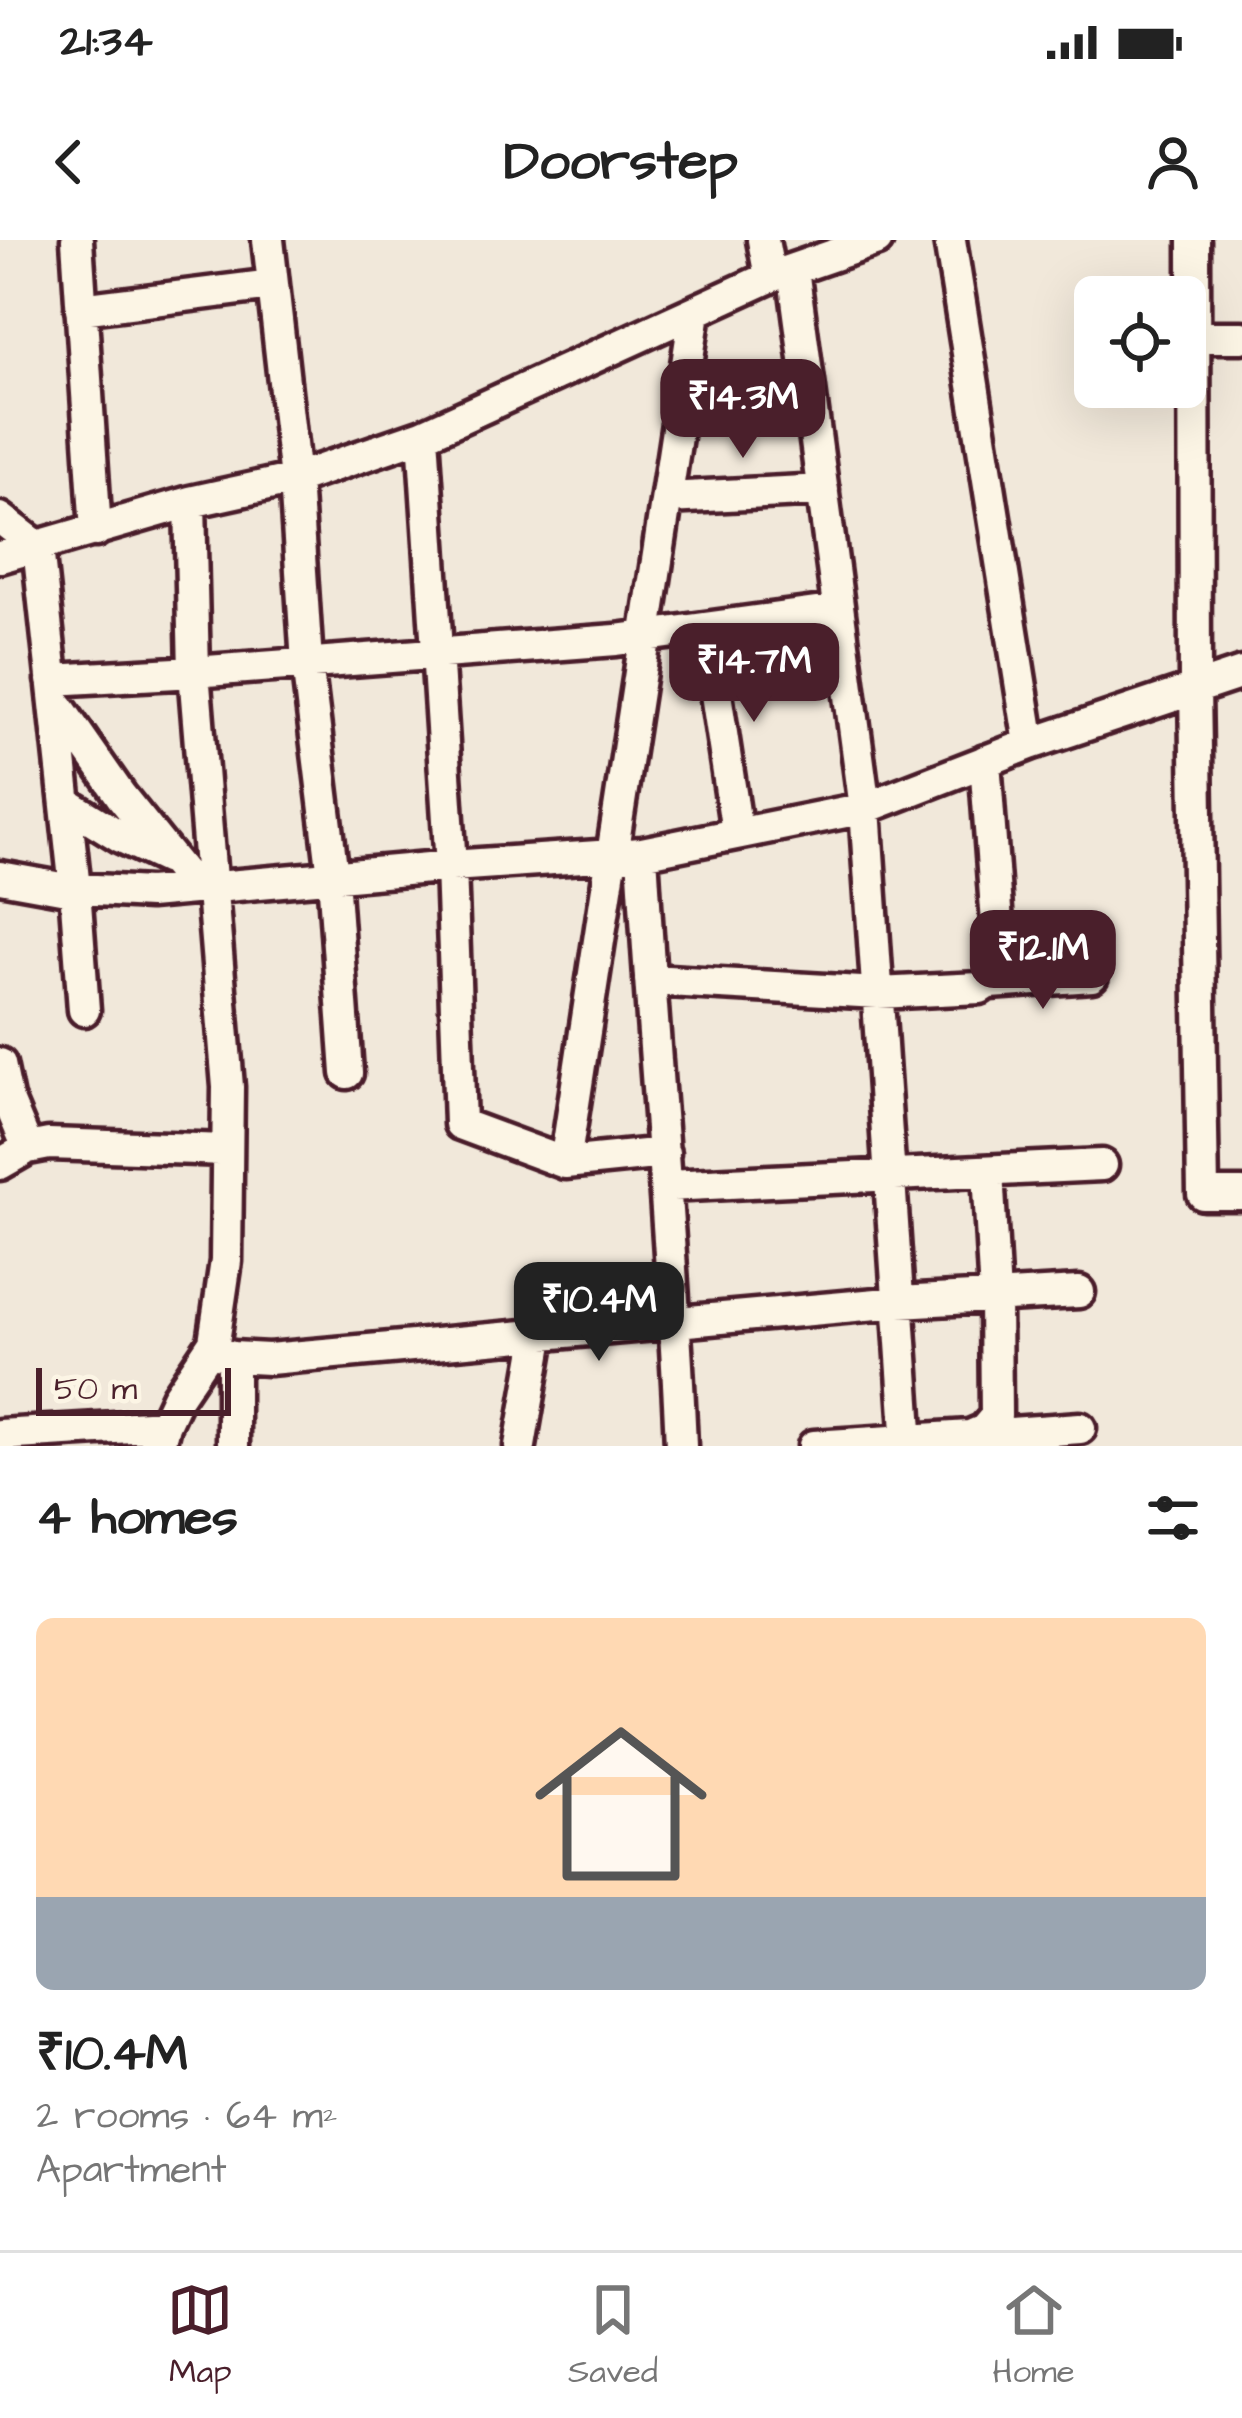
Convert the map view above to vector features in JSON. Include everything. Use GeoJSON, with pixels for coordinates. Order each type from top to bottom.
{"type":"FeatureCollection","features":[{"type":"Feature","properties":{"kind":"street"},"geometry":{"type":"LineString","coordinates":[[76,240],[96,531]]}},
{"type":"Feature","properties":{"kind":"street"},"geometry":{"type":"LineString","coordinates":[[268,240],[295,479],[307,663],[333,876],[347,1073]]}},
{"type":"Feature","properties":{"kind":"street"},"geometry":{"type":"LineString","coordinates":[[764,240],[782,273],[823,490],[865,808],[908,1443]]}},
{"type":"Feature","properties":{"kind":"street"},"geometry":{"type":"LineString","coordinates":[[0,557],[190,502],[295,479],[423,435],[782,273],[877,240]]}},
{"type":"Feature","properties":{"kind":"street"},"geometry":{"type":"LineString","coordinates":[[950,240],[1030,744]]}},
{"type":"Feature","properties":{"kind":"street"},"geometry":{"type":"LineString","coordinates":[[1194,240],[1194,276]]}},
{"type":"Feature","properties":{"kind":"street"},"geometry":{"type":"LineString","coordinates":[[81,309],[272,285]]}},
{"type":"Feature","properties":{"kind":"street"},"geometry":{"type":"LineString","coordinates":[[565,1163],[627,853],[647,636],[695,312]]}},
{"type":"Feature","properties":{"kind":"street"},"geometry":{"type":"LineString","coordinates":[[1206,337],[1242,338]]}},
{"type":"Feature","properties":{"kind":"street"},"geometry":{"type":"LineString","coordinates":[[1194,408],[1203,1194],[1242,1194]]}},
{"type":"Feature","properties":{"kind":"street"},"geometry":{"type":"LineString","coordinates":[[423,435],[451,866],[460,1124],[565,1163],[664,1153]]}},
{"type":"Feature","properties":{"kind":"street"},"geometry":{"type":"LineString","coordinates":[[667,499],[823,490]]}},
{"type":"Feature","properties":{"kind":"street"},"geometry":{"type":"LineString","coordinates":[[190,502],[203,889],[228,1087],[226,1262],[219,1323],[232,1446]]}},
{"type":"Feature","properties":{"kind":"street"},"geometry":{"type":"LineString","coordinates":[[0,518],[38,547],[84,1010]]}},
{"type":"Feature","properties":{"kind":"street"},"geometry":{"type":"LineString","coordinates":[[53,690],[194,672],[647,636],[838,610]]}},
{"type":"Feature","properties":{"kind":"street"},"geometry":{"type":"LineString","coordinates":[[706,628],[737,832]]}},
{"type":"Feature","properties":{"kind":"street"},"geometry":{"type":"LineString","coordinates":[[0,877],[75,889],[149,893],[627,853],[865,808],[1030,744],[1242,673]]}},
{"type":"Feature","properties":{"kind":"street"},"geometry":{"type":"LineString","coordinates":[[53,690],[122,796],[173,861],[203,889]]}},
{"type":"Feature","properties":{"kind":"street"},"geometry":{"type":"LineString","coordinates":[[985,761],[999,950],[990,983]]}},
{"type":"Feature","properties":{"kind":"street"},"geometry":{"type":"LineString","coordinates":[[66,803],[121,837],[173,861]]}},
{"type":"Feature","properties":{"kind":"street"},"geometry":{"type":"LineString","coordinates":[[627,853],[650,980],[681,1446]]}},
{"type":"Feature","properties":{"kind":"street"},"geometry":{"type":"LineString","coordinates":[[650,980],[878,993],[1092,976]]}},
{"type":"Feature","properties":{"kind":"street"},"geometry":{"type":"LineString","coordinates":[[0,1064],[7,1098],[28,1148]]}},
{"type":"Feature","properties":{"kind":"street"},"geometry":{"type":"LineString","coordinates":[[0,1164],[28,1148],[49,1144],[227,1150]]}},
{"type":"Feature","properties":{"kind":"street"},"geometry":{"type":"LineString","coordinates":[[667,1186],[1102,1165]]}},
{"type":"Feature","properties":{"kind":"street"},"geometry":{"type":"LineString","coordinates":[[970,1436],[984,1430],[996,1416],[988,1171]]}},
{"type":"Feature","properties":{"kind":"street"},"geometry":{"type":"LineString","coordinates":[[0,1435],[162,1436],[177,1397],[221,1354],[269,1358],[1078,1292]]}},
{"type":"Feature","properties":{"kind":"street"},"geometry":{"type":"LineString","coordinates":[[520,1446],[539,1336]]}},
{"type":"Feature","properties":{"kind":"street"},"geometry":{"type":"LineString","coordinates":[[814,1446],[1080,1428]]}}]}
